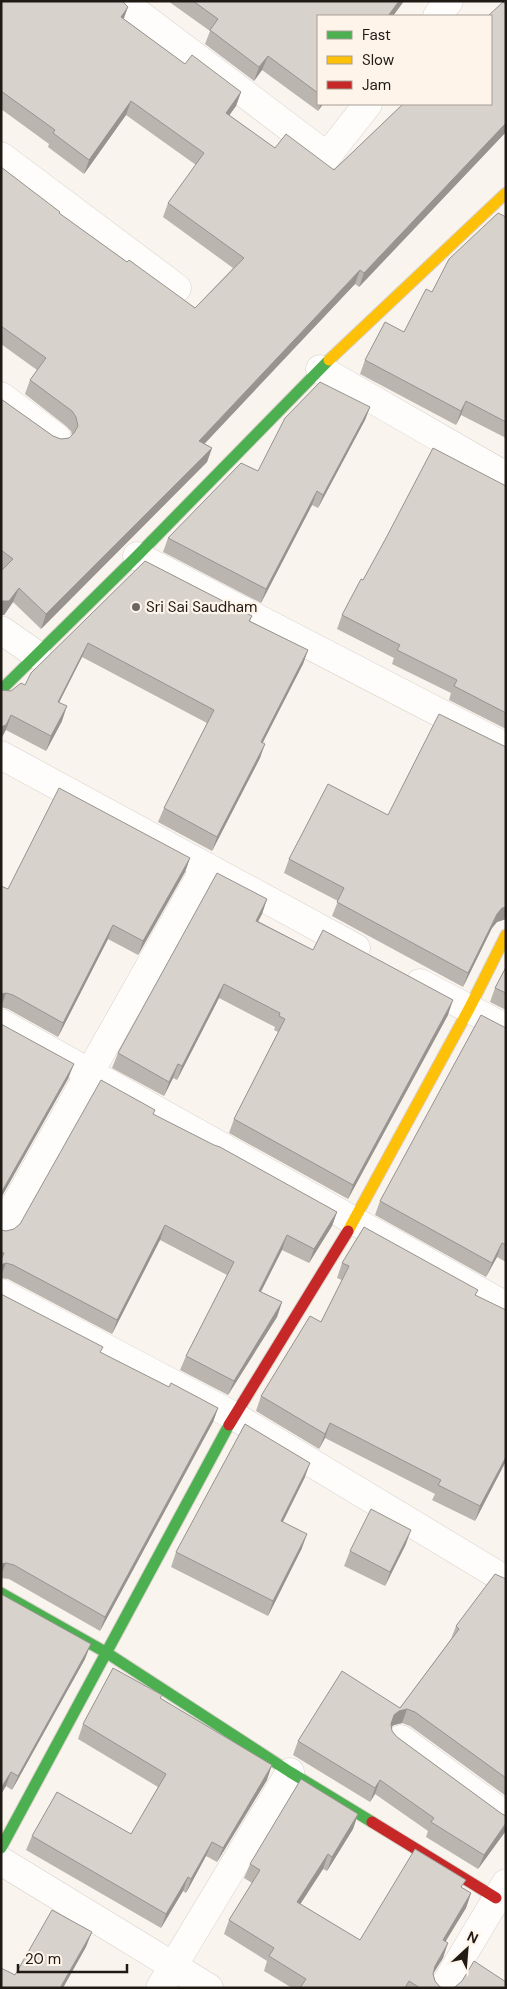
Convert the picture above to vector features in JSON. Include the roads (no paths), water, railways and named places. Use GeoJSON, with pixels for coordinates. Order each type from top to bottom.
{"type":"FeatureCollection","features":[{"type":"Feature","properties":{"kind":"street"},"geometry":{"type":"LineString","coordinates":[[122,1],[327,156],[367,105]]}},
{"type":"Feature","properties":{"kind":"street"},"geometry":{"type":"LineString","coordinates":[[438,15],[449,1]]}},
{"type":"Feature","properties":{"kind":"street"},"geometry":{"type":"LineString","coordinates":[[1,156],[178,288]]}},
{"type":"Feature","properties":{"kind":"street"},"geometry":{"type":"LineString","coordinates":[[1,690],[137,556],[320,369],[503,198]]}},
{"type":"Feature","properties":{"kind":"street"},"geometry":{"type":"LineString","coordinates":[[320,369],[506,476]]}},
{"type":"Feature","properties":{"kind":"street"},"geometry":{"type":"LineString","coordinates":[[1,396],[57,438]]}},
{"type":"Feature","properties":{"kind":"street"},"geometry":{"type":"LineString","coordinates":[[137,556],[506,747]]}},
{"type":"Feature","properties":{"kind":"street"},"geometry":{"type":"LineString","coordinates":[[1,630],[37,655]]}},
{"type":"Feature","properties":{"kind":"street"},"geometry":{"type":"LineString","coordinates":[[1,755],[506,1028]]}},
{"type":"Feature","properties":{"kind":"street"},"geometry":{"type":"LineString","coordinates":[[1,1230],[206,866]]}},
{"type":"Feature","properties":{"kind":"street"},"geometry":{"type":"LineString","coordinates":[[1,1848],[234,1416],[354,1220],[469,1009],[506,935]]}},
{"type":"Feature","properties":{"kind":"street"},"geometry":{"type":"LineString","coordinates":[[1,1023],[506,1306]]}},
{"type":"Feature","properties":{"kind":"street"},"geometry":{"type":"LineString","coordinates":[[1,1293],[234,1416],[506,1580]]}},
{"type":"Feature","properties":{"kind":"street"},"geometry":{"type":"LineString","coordinates":[[1,1593],[107,1653],[290,1772],[501,1890],[443,1988]]}},
{"type":"Feature","properties":{"kind":"street"},"geometry":{"type":"LineString","coordinates":[[400,1739],[506,1816]]}},
{"type":"Feature","properties":{"kind":"street"},"geometry":{"type":"LineString","coordinates":[[167,1977],[290,1772]]}},
{"type":"Feature","properties":{"kind":"street"},"geometry":{"type":"LineString","coordinates":[[1,1861],[167,1977],[209,1988]]}},
{"type":"Feature","properties":{"kind":"place","name":"Sri Sai Saudham"},"geometry":{"type":"Point","coordinates":[136,607]}}]}
